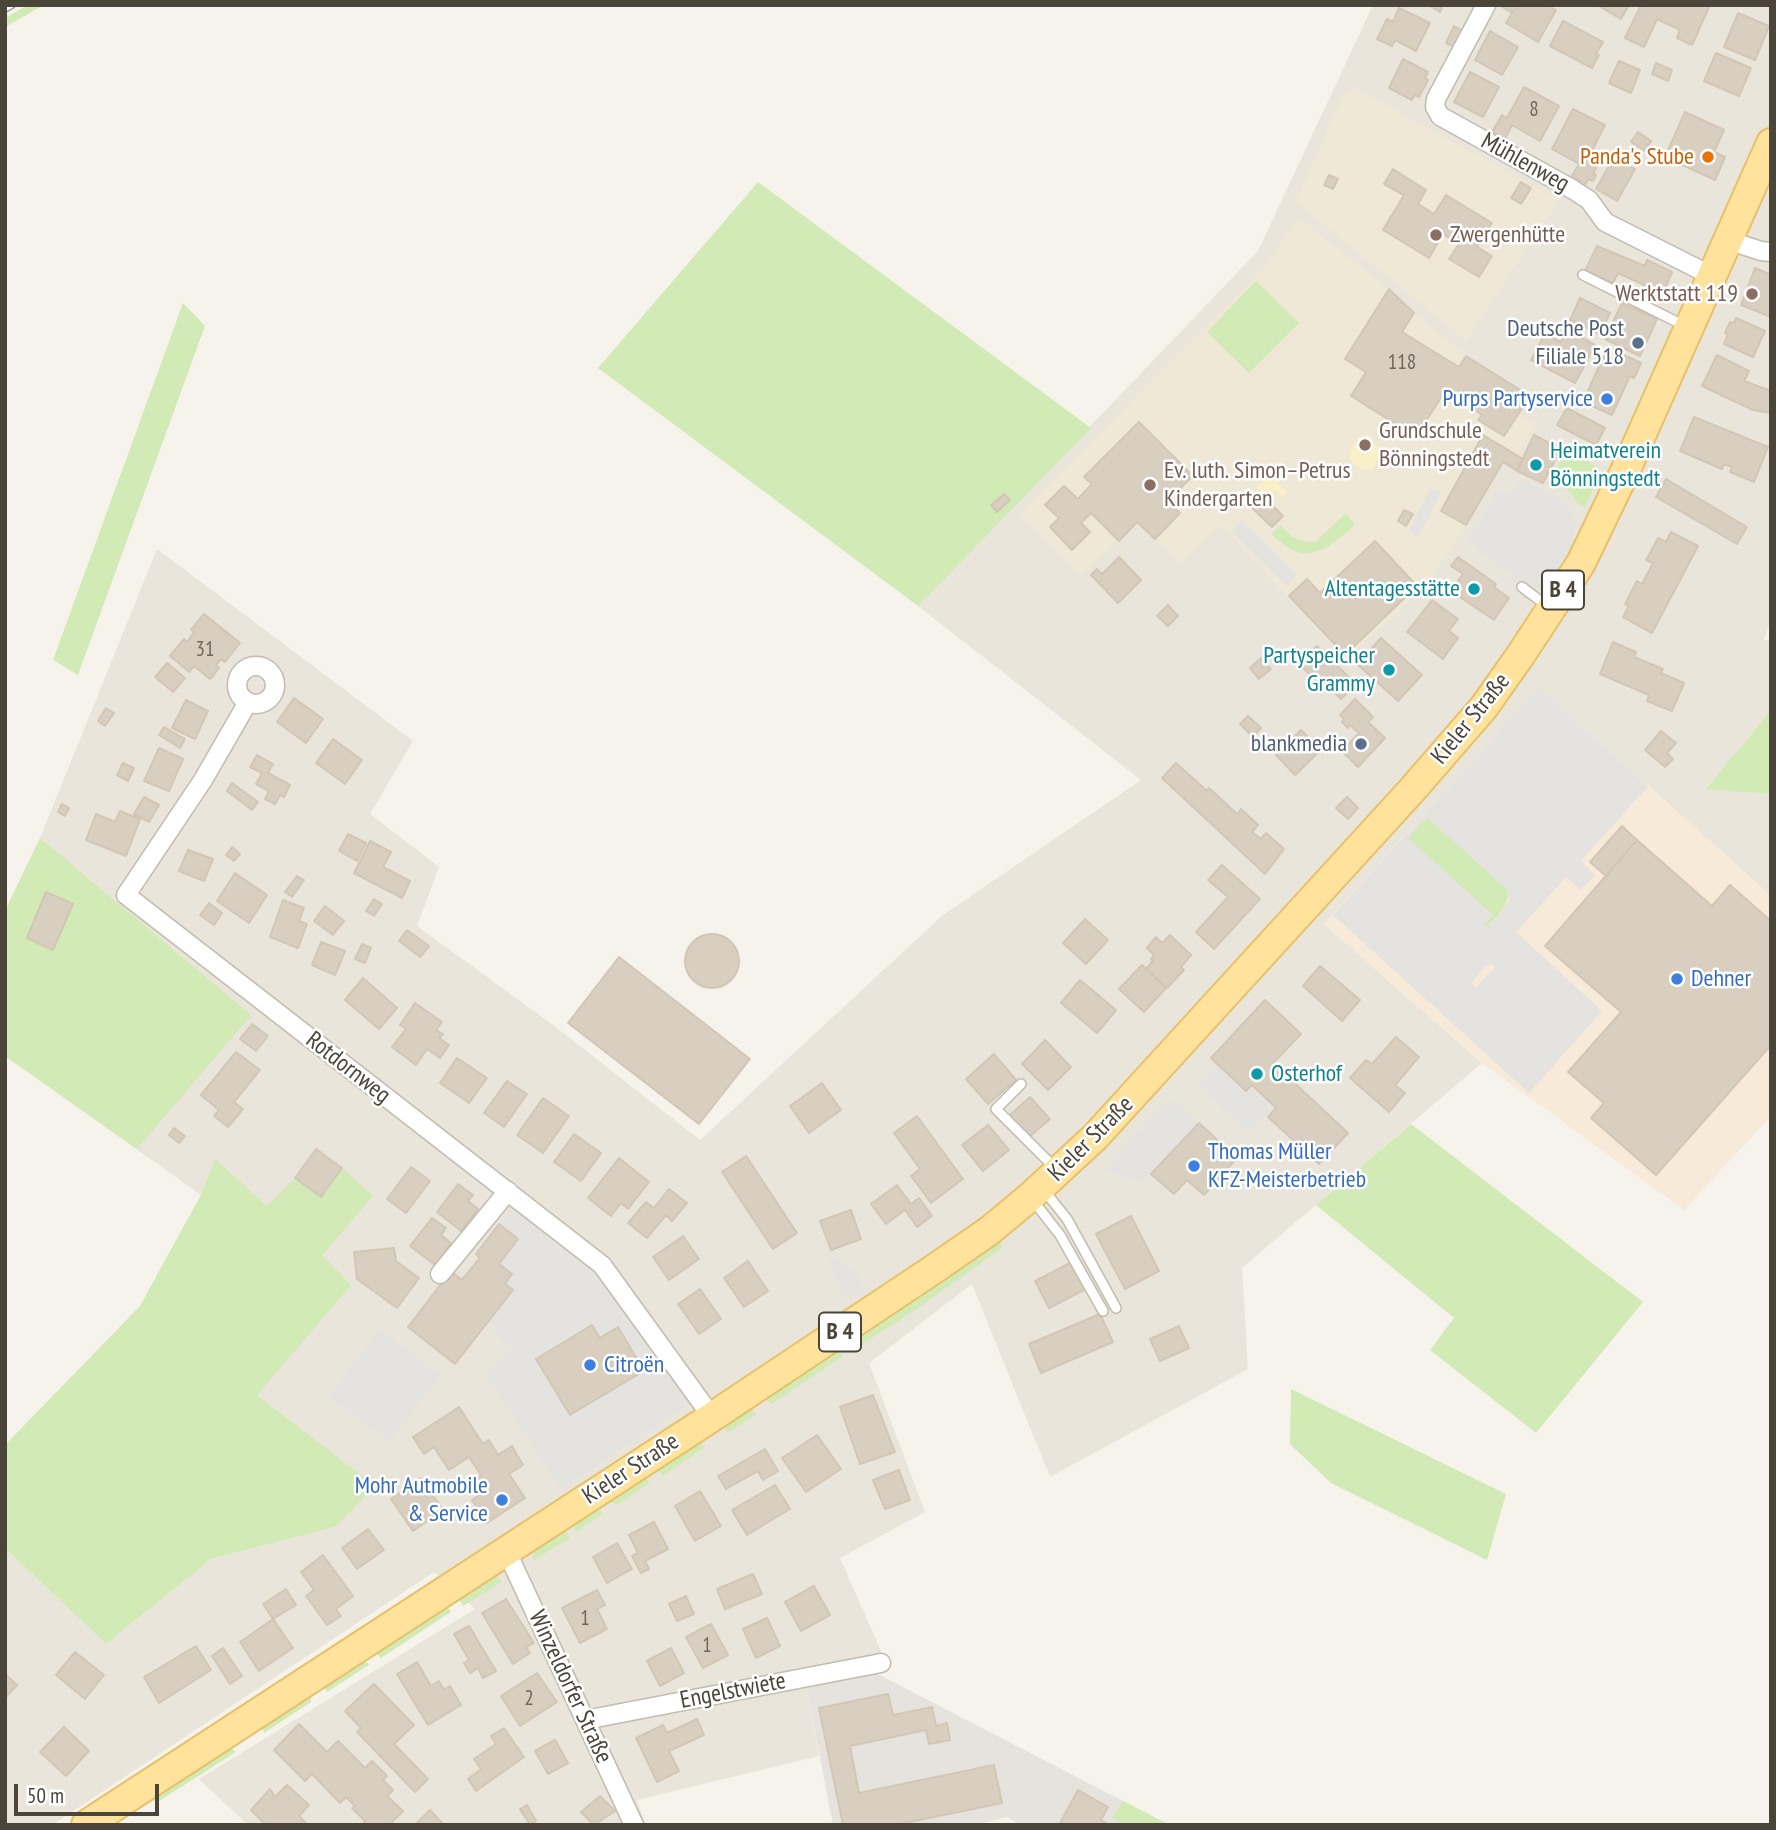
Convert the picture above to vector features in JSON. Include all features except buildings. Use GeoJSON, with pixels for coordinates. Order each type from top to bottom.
{"type":"FeatureCollection","features":[{"type":"Feature","properties":{"kind":"main road","name":"Kieler Straße"},"geometry":{"type":"LineString","coordinates":[[86,1825],[937,1267],[989,1231],[1044,1186],[1132,1098],[1484,707],[1581,563],[1628,465],[1771,143]]}},
{"type":"Feature","properties":{"kind":"street","name":"Mühlenweg"},"geometry":{"type":"LineString","coordinates":[[1486,5],[1436,99],[1437,112],[1445,120],[1581,194],[1589,200],[1605,222],[1712,276]]}},
{"type":"Feature","properties":{"kind":"street"},"geometry":{"type":"LineString","coordinates":[[1727,240],[1771,252]]}},
{"type":"Feature","properties":{"kind":"street","name":"Rotdornweg"},"geometry":{"type":"LineString","coordinates":[[247,702],[203,780],[125,895],[602,1265],[712,1417]]}},
{"type":"Feature","properties":{"kind":"street"},"geometry":{"type":"LineString","coordinates":[[440,1274],[508,1191]]}},
{"type":"Feature","properties":{"kind":"street","name":"Winzeldorfer Straße"},"geometry":{"type":"LineString","coordinates":[[506,1550],[634,1825]]}},
{"type":"Feature","properties":{"kind":"street","name":"Engelstwiete"},"geometry":{"type":"LineString","coordinates":[[585,1720],[881,1663]]}},
{"type":"Feature","properties":{"kind":"lane"},"geometry":{"type":"LineString","coordinates":[[1583,275],[1689,328]]}},
{"type":"Feature","properties":{"kind":"lane"},"geometry":{"type":"LineString","coordinates":[[1522,587],[1551,609]]}},
{"type":"Feature","properties":{"kind":"lane"},"geometry":{"type":"LineString","coordinates":[[1021,1084],[996,1109],[1067,1219],[1116,1308]]}},
{"type":"Feature","properties":{"kind":"lane"},"geometry":{"type":"LineString","coordinates":[[1044,1186],[1047,1216],[1103,1311]]}},
{"type":"Feature","properties":{"kind":"shaded area"},"geometry":{"type":"Polygon","coordinates":[[[1373,5],[1771,5],[1771,618],[1764,640],[1771,640],[1771,710],[1707,788],[1771,794],[1771,896],[1539,688],[1324,924],[1482,1063],[1242,1268],[1248,1369],[1050,1477],[972,1284],[869,1363],[925,1512],[840,1558],[888,1667],[806,1685],[819,1756],[637,1800],[646,1825],[248,1825],[199,1779],[475,1609],[434,1572],[52,1825],[5,1825],[5,1548],[106,1644],[211,1559],[335,1527],[140,1306],[201,1195],[5,1056],[5,911],[40,838],[157,549],[413,741],[370,814],[439,867],[417,926],[553,1025],[700,1140],[943,915],[1141,780],[918,606],[1258,251],[1373,5]]]}},
{"type":"Feature","properties":{"kind":"shaded area","name":"Zwergenhütte"},"geometry":{"type":"Polygon","coordinates":[[[1353,87],[1559,200],[1466,341],[1296,202],[1342,98],[1353,87]]]}},
{"type":"Feature","properties":{"kind":"shaded area","name":"Grundschule Bönningstedt"},"geometry":{"type":"Polygon","coordinates":[[[1298,217],[1389,289],[1466,355],[1530,396],[1518,414],[1536,424],[1517,455],[1483,436],[1441,511],[1466,525],[1426,587],[1345,660],[1221,525],[1181,564],[1137,522],[1081,576],[1020,514],[1264,268],[1298,217]]]}},
{"type":"Feature","properties":{"kind":"shaded area"},"geometry":{"type":"Polygon","coordinates":[[[1520,480],[1557,497],[1570,507],[1575,522],[1573,542],[1544,590],[1518,579],[1468,541],[1497,492],[1511,494],[1520,480]]]}},
{"type":"Feature","properties":{"kind":"shaded area"},"geometry":{"type":"Polygon","coordinates":[[[1430,489],[1442,491],[1418,538],[1409,530],[1430,489]]]}},
{"type":"Feature","properties":{"kind":"shaded area"},"geometry":{"type":"Polygon","coordinates":[[[1242,520],[1297,575],[1286,586],[1231,531],[1242,520]]]}},
{"type":"Feature","properties":{"kind":"shaded area"},"geometry":{"type":"Polygon","coordinates":[[[1539,687],[1771,896],[1771,1116],[1684,1210],[1482,1063],[1324,924],[1539,687]]]}},
{"type":"Feature","properties":{"kind":"shaded area"},"geometry":{"type":"Polygon","coordinates":[[[1539,687],[1648,786],[1581,861],[1595,875],[1581,890],[1566,877],[1516,932],[1602,1011],[1529,1093],[1333,915],[1539,687]],[[1426,817],[1408,838],[1493,915],[1484,925],[1489,925],[1509,900],[1508,890],[1426,817]],[[1491,964],[1485,966],[1472,982],[1475,989],[1495,967],[1491,964]]]}},
{"type":"Feature","properties":{"kind":"shaded area"},"geometry":{"type":"Polygon","coordinates":[[[1217,1065],[1246,1093],[1251,1088],[1272,1108],[1248,1133],[1197,1085],[1217,1065]]]}},
{"type":"Feature","properties":{"kind":"shaded area"},"geometry":{"type":"Polygon","coordinates":[[[1171,1098],[1199,1123],[1144,1182],[1103,1170],[1171,1098]]]}},
{"type":"Feature","properties":{"kind":"shaded area"},"geometry":{"type":"Polygon","coordinates":[[[518,1200],[591,1266],[661,1357],[645,1367],[618,1327],[600,1338],[592,1325],[536,1359],[569,1415],[663,1359],[692,1402],[561,1489],[487,1377],[514,1349],[493,1334],[498,1331],[489,1321],[513,1290],[505,1284],[512,1274],[499,1264],[518,1239],[499,1224],[518,1200]]]}},
{"type":"Feature","properties":{"kind":"shaded area"},"geometry":{"type":"Polygon","coordinates":[[[825,1253],[857,1270],[864,1292],[845,1300],[825,1253]]]}},
{"type":"Feature","properties":{"kind":"shaded area"},"geometry":{"type":"Polygon","coordinates":[[[380,1329],[440,1375],[390,1442],[329,1396],[380,1329]]]}},
{"type":"Feature","properties":{"kind":"shaded area"},"geometry":{"type":"Polygon","coordinates":[[[872,1671],[1123,1801],[1113,1818],[1124,1825],[1021,1825],[1007,1817],[974,1825],[833,1825],[806,1685],[872,1671]]]}},
{"type":"Feature","properties":{"kind":"green space"},"geometry":{"type":"Polygon","coordinates":[[[28,5],[44,5],[5,27],[5,18],[28,5]]]}},
{"type":"Feature","properties":{"kind":"green space"},"geometry":{"type":"Polygon","coordinates":[[[758,182],[1091,428],[918,606],[598,368],[758,182]]]}},
{"type":"Feature","properties":{"kind":"green space"},"geometry":{"type":"Polygon","coordinates":[[[1256,281],[1299,323],[1249,373],[1207,332],[1256,281]]]}},
{"type":"Feature","properties":{"kind":"green space"},"geometry":{"type":"Polygon","coordinates":[[[183,303],[205,326],[78,675],[53,660],[183,303]]]}},
{"type":"Feature","properties":{"kind":"green space"},"geometry":{"type":"Polygon","coordinates":[[[1566,448],[1583,456],[1601,472],[1585,507],[1576,502],[1572,494],[1553,478],[1566,448]]]}},
{"type":"Feature","properties":{"kind":"green space"},"geometry":{"type":"Polygon","coordinates":[[[1346,513],[1355,525],[1324,549],[1314,552],[1294,550],[1271,534],[1281,525],[1295,538],[1315,542],[1346,513]]]}},
{"type":"Feature","properties":{"kind":"green space"},"geometry":{"type":"Polygon","coordinates":[[[1771,710],[1771,794],[1706,789],[1771,710]]]}},
{"type":"Feature","properties":{"kind":"green space"},"geometry":{"type":"Polygon","coordinates":[[[1427,817],[1508,890],[1505,905],[1488,925],[1483,925],[1492,915],[1407,838],[1427,817]]]}},
{"type":"Feature","properties":{"kind":"green space"},"geometry":{"type":"Polygon","coordinates":[[[40,838],[251,1015],[137,1149],[5,1056],[5,911],[40,838]]]}},
{"type":"Feature","properties":{"kind":"green space"},"geometry":{"type":"Polygon","coordinates":[[[1411,1124],[1643,1302],[1536,1433],[1430,1350],[1454,1318],[1316,1205],[1411,1124]]]}},
{"type":"Feature","properties":{"kind":"green space"},"geometry":{"type":"Polygon","coordinates":[[[215,1159],[267,1206],[295,1178],[321,1197],[342,1168],[373,1196],[322,1255],[351,1285],[257,1395],[375,1486],[335,1527],[211,1559],[106,1644],[5,1548],[5,1445],[140,1306],[201,1195],[215,1159]]]}},
{"type":"Feature","properties":{"kind":"green space"},"geometry":{"type":"Polygon","coordinates":[[[996,1241],[1001,1243],[1002,1248],[918,1308],[860,1346],[854,1342],[854,1337],[996,1241]]]}},
{"type":"Feature","properties":{"kind":"green space"},"geometry":{"type":"Polygon","coordinates":[[[836,1347],[843,1356],[772,1404],[766,1400],[766,1395],[836,1347]]]}},
{"type":"Feature","properties":{"kind":"green space"},"geometry":{"type":"Polygon","coordinates":[[[1291,1389],[1506,1494],[1487,1560],[1331,1483],[1290,1444],[1291,1389]]]}},
{"type":"Feature","properties":{"kind":"green space"},"geometry":{"type":"Polygon","coordinates":[[[749,1406],[756,1414],[728,1433],[721,1423],[749,1406]]]}},
{"type":"Feature","properties":{"kind":"green space"},"geometry":{"type":"Polygon","coordinates":[[[698,1439],[704,1448],[663,1476],[656,1466],[698,1439]]]}},
{"type":"Feature","properties":{"kind":"green space"},"geometry":{"type":"Polygon","coordinates":[[[643,1474],[650,1483],[616,1505],[611,1502],[610,1497],[643,1474]]]}},
{"type":"Feature","properties":{"kind":"green space"},"geometry":{"type":"Polygon","coordinates":[[[594,1507],[603,1513],[576,1532],[572,1525],[594,1507]]]}},
{"type":"Feature","properties":{"kind":"green space"},"geometry":{"type":"Polygon","coordinates":[[[563,1527],[570,1538],[533,1561],[538,1545],[563,1527]]]}},
{"type":"Feature","properties":{"kind":"green space"},"geometry":{"type":"Polygon","coordinates":[[[493,1574],[502,1582],[463,1606],[457,1596],[493,1574]]]}},
{"type":"Feature","properties":{"kind":"green space"},"geometry":{"type":"Polygon","coordinates":[[[445,1603],[451,1612],[381,1658],[376,1653],[445,1603]]]}},
{"type":"Feature","properties":{"kind":"green space"},"geometry":{"type":"Polygon","coordinates":[[[363,1657],[369,1665],[327,1692],[323,1683],[363,1657]]]}},
{"type":"Feature","properties":{"kind":"green space"},"geometry":{"type":"Polygon","coordinates":[[[305,1694],[311,1697],[311,1702],[264,1733],[261,1723],[305,1694]]]}},
{"type":"Feature","properties":{"kind":"green space"},"geometry":{"type":"Polygon","coordinates":[[[227,1746],[236,1752],[156,1803],[156,1793],[227,1746]]]}},
{"type":"Feature","properties":{"kind":"green space"},"geometry":{"type":"Polygon","coordinates":[[[1123,1801],[1170,1825],[1124,1825],[1112,1818],[1123,1801]]]}},
{"type":"Feature","properties":{"kind":"sand"},"geometry":{"type":"Polygon","coordinates":[[[1369,434],[1380,452],[1373,469],[1359,468],[1349,458],[1351,449],[1369,434]]]}},
{"type":"Feature","properties":{"kind":"sand"},"geometry":{"type":"Polygon","coordinates":[[[1269,474],[1288,493],[1283,498],[1275,491],[1264,493],[1256,487],[1269,474]]]}},
{"type":"Feature","properties":{"kind":"railway"},"geometry":{"type":"LineString","coordinates":[[5,9],[12,5]]}},
{"type":"Feature","properties":{"kind":"place","name":"Panda's Stube"},"geometry":{"type":"Point","coordinates":[1708,157]}},
{"type":"Feature","properties":{"kind":"place","name":"Zwergenhütte"},"geometry":{"type":"Point","coordinates":[1436,235]}},
{"type":"Feature","properties":{"kind":"place","name":"Werktstatt 119"},"geometry":{"type":"Point","coordinates":[1752,294]}},
{"type":"Feature","properties":{"kind":"place","name":"Deutsche Post Filiale 518"},"geometry":{"type":"Point","coordinates":[1638,343]}},
{"type":"Feature","properties":{"kind":"place","name":"Purps Partyservice"},"geometry":{"type":"Point","coordinates":[1607,399]}},
{"type":"Feature","properties":{"kind":"place","name":"Grundschule Bönningstedt"},"geometry":{"type":"Point","coordinates":[1365,445]}},
{"type":"Feature","properties":{"kind":"place","name":"Heimatverein Bönningstedt"},"geometry":{"type":"Point","coordinates":[1536,465]}},
{"type":"Feature","properties":{"kind":"place","name":"Ev. luth. Simon–Petrus Kindergarten"},"geometry":{"type":"Point","coordinates":[1150,485]}},
{"type":"Feature","properties":{"kind":"place","name":"Altentagesstätte"},"geometry":{"type":"Point","coordinates":[1474,589]}},
{"type":"Feature","properties":{"kind":"place","name":"Partyspeicher Grammy"},"geometry":{"type":"Point","coordinates":[1389,670]}},
{"type":"Feature","properties":{"kind":"place","name":"blankmedia"},"geometry":{"type":"Point","coordinates":[1361,744]}},
{"type":"Feature","properties":{"kind":"place","name":"Dehner"},"geometry":{"type":"Point","coordinates":[1677,979]}},
{"type":"Feature","properties":{"kind":"place","name":"Osterhof"},"geometry":{"type":"Point","coordinates":[1257,1074]}},
{"type":"Feature","properties":{"kind":"place","name":"Thomas Müller KFZ-Meisterbetrieb"},"geometry":{"type":"Point","coordinates":[1194,1166]}},
{"type":"Feature","properties":{"kind":"place","name":"Citroën"},"geometry":{"type":"Point","coordinates":[590,1365]}},
{"type":"Feature","properties":{"kind":"place","name":"Mohr Autmobile & Service"},"geometry":{"type":"Point","coordinates":[502,1500]}}]}
